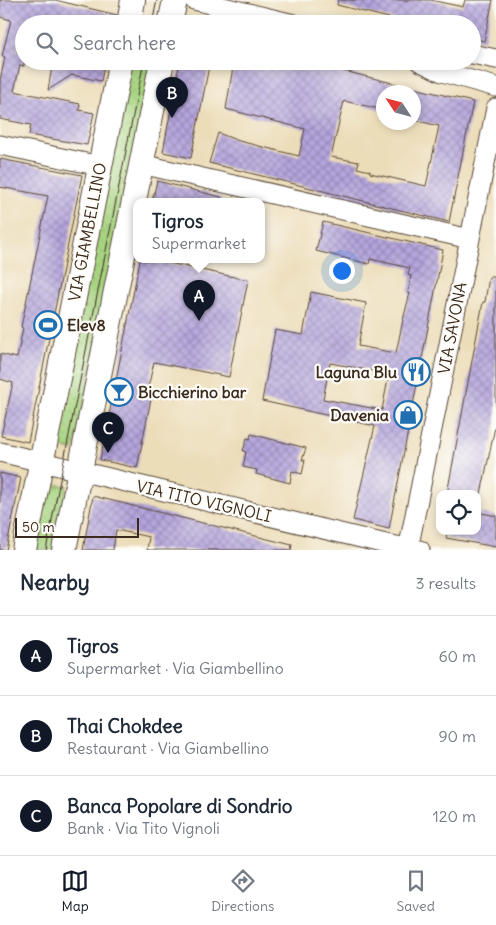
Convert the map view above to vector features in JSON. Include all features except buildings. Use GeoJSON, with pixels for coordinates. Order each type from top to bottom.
{"type":"FeatureCollection","features":[{"type":"Feature","properties":{"kind":"street"},"geometry":{"type":"LineString","coordinates":[[131,15],[134,0]]}},
{"type":"Feature","properties":{"kind":"street"},"geometry":{"type":"LineString","coordinates":[[172,15],[175,0]]}},
{"type":"Feature","properties":{"kind":"street"},"geometry":{"type":"LineString","coordinates":[[194,0],[256,15]]}},
{"type":"Feature","properties":{"kind":"street"},"geometry":{"type":"LineString","coordinates":[[481,56],[496,59]]}},
{"type":"Feature","properties":{"kind":"street","name":"VIA GIAMBELLINO"},"geometry":{"type":"LineString","coordinates":[[24,550],[119,70]]}},
{"type":"Feature","properties":{"kind":"street"},"geometry":{"type":"LineString","coordinates":[[134,198],[160,70]]}},
{"type":"Feature","properties":{"kind":"street"},"geometry":{"type":"LineString","coordinates":[[438,70],[496,87]]}},
{"type":"Feature","properties":{"kind":"street","name":"VIA SAVONA"},"geometry":{"type":"LineString","coordinates":[[412,549],[496,108]]}},
{"type":"Feature","properties":{"kind":"street"},"geometry":{"type":"LineString","coordinates":[[0,145],[100,166]]}},
{"type":"Feature","properties":{"kind":"street"},"geometry":{"type":"LineString","coordinates":[[141,164],[470,239]]}},
{"type":"Feature","properties":{"kind":"street"},"geometry":{"type":"LineString","coordinates":[[64,550],[133,204]]}},
{"type":"Feature","properties":{"kind":"street","name":"VIA TITO VIGNOLI"},"geometry":{"type":"LineString","coordinates":[[0,452],[412,549]]}},
{"type":"Feature","properties":{"kind":"green space"},"geometry":{"type":"Polygon","coordinates":[[[127,70],[152,70],[74,450],[51,446],[127,70]]]}},
{"type":"Feature","properties":{"kind":"green space"},"geometry":{"type":"Polygon","coordinates":[[[43,483],[67,486],[55,550],[30,550],[43,483]]]}},
{"type":"Feature","properties":{"kind":"tram line"},"geometry":{"type":"LineString","coordinates":[[154,15],[157,0]]}},
{"type":"Feature","properties":{"kind":"tram line"},"geometry":{"type":"LineString","coordinates":[[46,550],[142,70]]}},
{"type":"Feature","properties":{"kind":"place","name":"Thai Chokdee"},"geometry":{"type":"Point","coordinates":[172,118]}},
{"type":"Feature","properties":{"kind":"place","name":"Tigros"},"geometry":{"type":"Point","coordinates":[199,321]}},
{"type":"Feature","properties":{"kind":"place","name":"Elev8"},"geometry":{"type":"Point","coordinates":[48,325]}},
{"type":"Feature","properties":{"kind":"place","name":"Laguna Blu"},"geometry":{"type":"Point","coordinates":[416,372]}},
{"type":"Feature","properties":{"kind":"place","name":"Bicchierino bar"},"geometry":{"type":"Point","coordinates":[119,392]}},
{"type":"Feature","properties":{"kind":"place","name":"Davenia"},"geometry":{"type":"Point","coordinates":[408,415]}},
{"type":"Feature","properties":{"kind":"place","name":"Banca Popolare di Sondrio"},"geometry":{"type":"Point","coordinates":[108,453]}}]}
